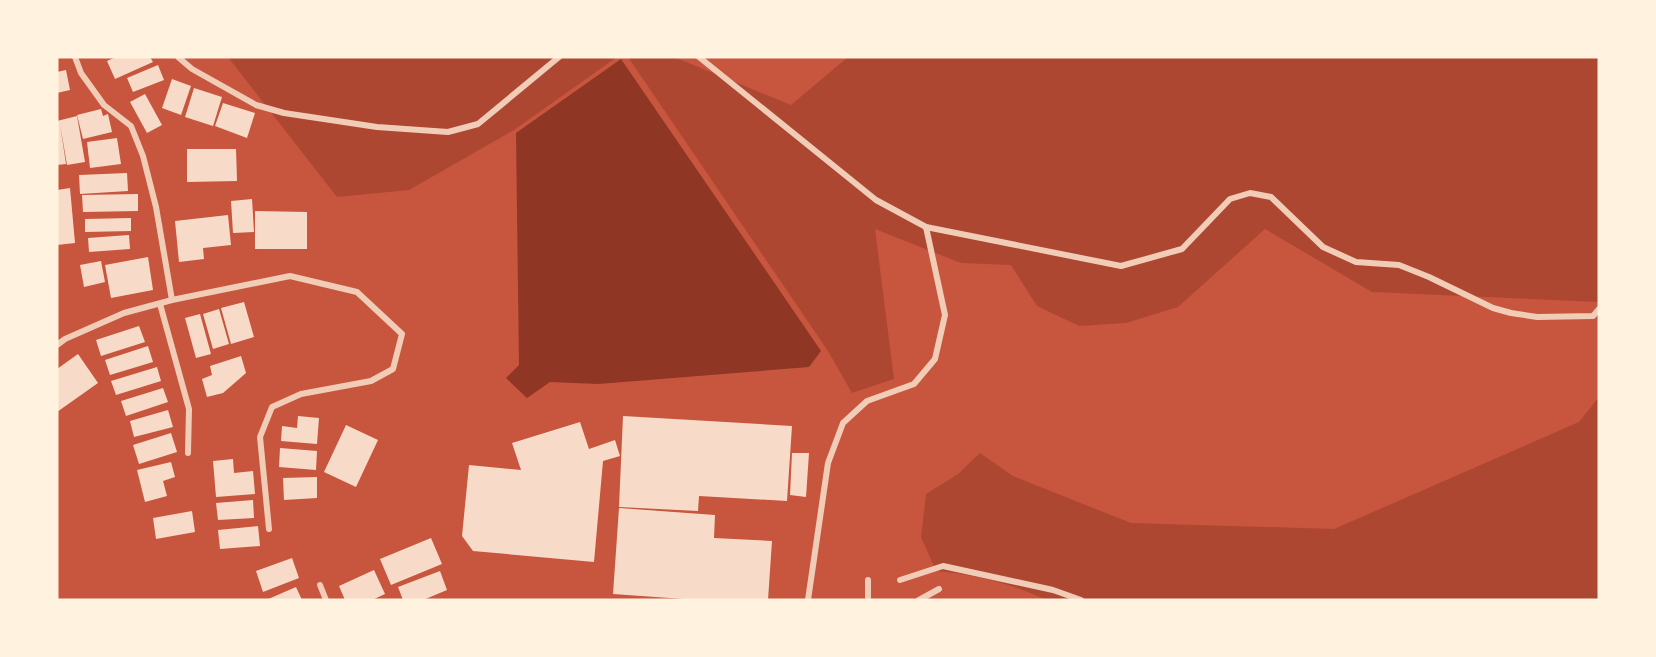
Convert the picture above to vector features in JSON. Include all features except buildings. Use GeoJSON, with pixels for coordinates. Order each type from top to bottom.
{"type":"FeatureCollection","features":[{"type":"Feature","properties":{"kind":"street"},"geometry":{"type":"LineString","coordinates":[[75,57],[81,73],[104,105],[130,126],[143,156],[156,207],[172,300]]}},
{"type":"Feature","properties":{"kind":"street"},"geometry":{"type":"LineString","coordinates":[[178,57],[192,69],[256,105],[377,128],[448,132],[478,124],[559,57]]}},
{"type":"Feature","properties":{"kind":"street"},"geometry":{"type":"LineString","coordinates":[[699,57],[876,200],[926,227],[1086,261],[1121,266],[1182,249],[1230,199],[1250,194],[1271,197],[1323,248],[1356,262],[1399,265],[1493,309],[1537,317],[1593,316],[1599,309]]}},
{"type":"Feature","properties":{"kind":"street"},"geometry":{"type":"LineString","coordinates":[[808,600],[828,463],[843,423],[867,401],[914,384],[935,359],[945,315],[926,227]]}},
{"type":"Feature","properties":{"kind":"street"},"geometry":{"type":"LineString","coordinates":[[57,345],[65,339],[124,313],[172,300],[290,276],[357,292],[402,334],[393,369],[371,381],[301,394],[272,407],[260,437],[269,529]]}},
{"type":"Feature","properties":{"kind":"street"},"geometry":{"type":"LineString","coordinates":[[160,304],[189,409],[188,453]]}},
{"type":"Feature","properties":{"kind":"street"},"geometry":{"type":"LineString","coordinates":[[900,580],[943,566],[1053,590],[1081,600]]}},
{"type":"Feature","properties":{"kind":"street"},"geometry":{"type":"LineString","coordinates":[[868,580],[868,600]]}},
{"type":"Feature","properties":{"kind":"street"},"geometry":{"type":"LineString","coordinates":[[320,585],[326,600]]}},
{"type":"Feature","properties":{"kind":"street"},"geometry":{"type":"LineString","coordinates":[[919,600],[939,588]]}},
{"type":"Feature","properties":{"kind":"shaded area"},"geometry":{"type":"Polygon","coordinates":[[[228,57],[617,57],[514,130],[409,190],[337,197],[228,57]]]}},
{"type":"Feature","properties":{"kind":"shaded area"},"geometry":{"type":"Polygon","coordinates":[[[628,57],[674,57],[791,105],[848,57],[1599,57],[1599,302],[1372,292],[1265,229],[1178,307],[1126,323],[1079,326],[1037,306],[1011,265],[961,263],[875,229],[894,379],[852,393],[828,351],[628,57]]]}},
{"type":"Feature","properties":{"kind":"shaded area"},"geometry":{"type":"Polygon","coordinates":[[[621,59],[821,351],[809,367],[598,384],[550,382],[527,398],[506,378],[519,365],[516,133],[621,59]]]}},
{"type":"Feature","properties":{"kind":"shaded area"},"geometry":{"type":"Polygon","coordinates":[[[1599,397],[1599,600],[1047,600],[993,581],[936,571],[921,537],[926,494],[958,474],[980,453],[1013,476],[1131,523],[1334,529],[1579,422],[1599,397]]]}}]}
